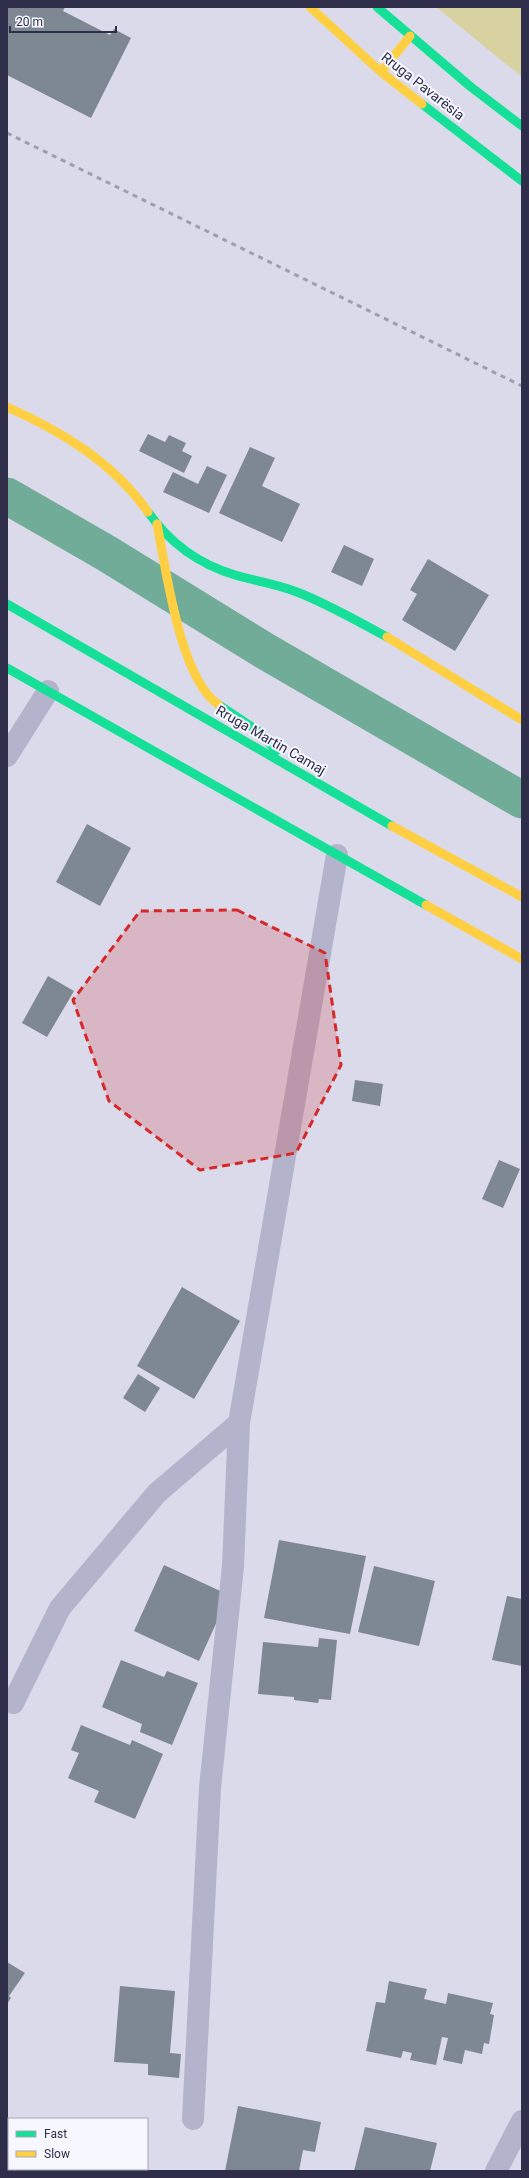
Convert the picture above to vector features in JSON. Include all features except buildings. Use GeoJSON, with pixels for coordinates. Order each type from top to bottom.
{"type":"FeatureCollection","features":[{"type":"Feature","properties":{"kind":"main road","name":"Rruga Pavarësia"},"geometry":{"type":"LineString","coordinates":[[310,7],[381,72],[522,181]]}},
{"type":"Feature","properties":{"kind":"main road","name":"Rruga Pavarësia"},"geometry":{"type":"LineString","coordinates":[[377,7],[410,36],[522,126]]}},
{"type":"Feature","properties":{"kind":"main road"},"geometry":{"type":"LineString","coordinates":[[381,72],[410,36]]}},
{"type":"Feature","properties":{"kind":"main road"},"geometry":{"type":"LineString","coordinates":[[7,407],[59,433],[95,455],[131,489],[157,524],[194,557],[213,567],[241,577],[296,591],[349,615],[522,720]]}},
{"type":"Feature","properties":{"kind":"main road"},"geometry":{"type":"LineString","coordinates":[[157,524],[178,628],[197,681],[215,703],[261,733],[288,766]]}},
{"type":"Feature","properties":{"kind":"main road","name":"Rruga Martin Camaj"},"geometry":{"type":"LineString","coordinates":[[7,604],[355,806],[522,897]]}},
{"type":"Feature","properties":{"kind":"main road"},"geometry":{"type":"LineString","coordinates":[[7,668],[522,959]]}},
{"type":"Feature","properties":{"kind":"street"},"geometry":{"type":"LineString","coordinates":[[7,756],[48,691]]}},
{"type":"Feature","properties":{"kind":"street"},"geometry":{"type":"LineString","coordinates":[[193,2119],[210,1788],[233,1566],[239,1423],[337,855]]}},
{"type":"Feature","properties":{"kind":"street"},"geometry":{"type":"LineString","coordinates":[[13,1703],[60,1608],[157,1493],[239,1423]]}},
{"type":"Feature","properties":{"kind":"street"},"geometry":{"type":"LineString","coordinates":[[496,2171],[522,2121]]}},
{"type":"Feature","properties":{"kind":"highlighted area"},"geometry":{"type":"Polygon","coordinates":[[[237,910],[325,953],[341,1065],[296,1153],[200,1170],[109,1101],[73,1000],[140,911],[237,910]]]}},
{"type":"Feature","properties":{"kind":"shaded area"},"geometry":{"type":"Polygon","coordinates":[[[436,7],[522,7],[522,77],[436,7]]]}},
{"type":"Feature","properties":{"kind":"waterway"},"geometry":{"type":"LineString","coordinates":[[7,496],[106,553],[265,651],[522,800]]}},
{"type":"Feature","properties":{"kind":"railway"},"geometry":{"type":"LineString","coordinates":[[7,133],[522,386]]}},
{"type":"Feature","properties":{"kind":"traffic: fast"},"geometry":{"type":"LineString","coordinates":[[377,7],[471,87],[522,126]]}},
{"type":"Feature","properties":{"kind":"traffic: fast"},"geometry":{"type":"LineString","coordinates":[[422,104],[522,181]]}},
{"type":"Feature","properties":{"kind":"traffic: fast"},"geometry":{"type":"LineString","coordinates":[[148,512],[156,523],[175,542],[186,551],[209,565],[235,575],[297,592],[331,607],[387,637]]}},
{"type":"Feature","properties":{"kind":"traffic: fast"},"geometry":{"type":"LineString","coordinates":[[7,604],[392,826]]}},
{"type":"Feature","properties":{"kind":"traffic: fast"},"geometry":{"type":"LineString","coordinates":[[7,668],[426,905]]}},
{"type":"Feature","properties":{"kind":"traffic: fast"},"geometry":{"type":"LineString","coordinates":[[219,705],[261,733],[276,751]]}},
{"type":"Feature","properties":{"kind":"traffic: slow"},"geometry":{"type":"LineString","coordinates":[[310,7],[381,72],[422,104]]}},
{"type":"Feature","properties":{"kind":"traffic: slow"},"geometry":{"type":"LineString","coordinates":[[381,72],[410,36]]}},
{"type":"Feature","properties":{"kind":"traffic: slow"},"geometry":{"type":"LineString","coordinates":[[7,407],[47,426],[85,450],[119,478],[148,512]]}},
{"type":"Feature","properties":{"kind":"traffic: slow"},"geometry":{"type":"LineString","coordinates":[[157,524],[170,594],[185,649],[194,672],[206,692],[219,705]]}},
{"type":"Feature","properties":{"kind":"traffic: slow"},"geometry":{"type":"LineString","coordinates":[[387,637],[522,720]]}},
{"type":"Feature","properties":{"kind":"traffic: slow"},"geometry":{"type":"LineString","coordinates":[[392,826],[522,897]]}},
{"type":"Feature","properties":{"kind":"traffic: slow"},"geometry":{"type":"LineString","coordinates":[[426,905],[522,959]]}}]}
